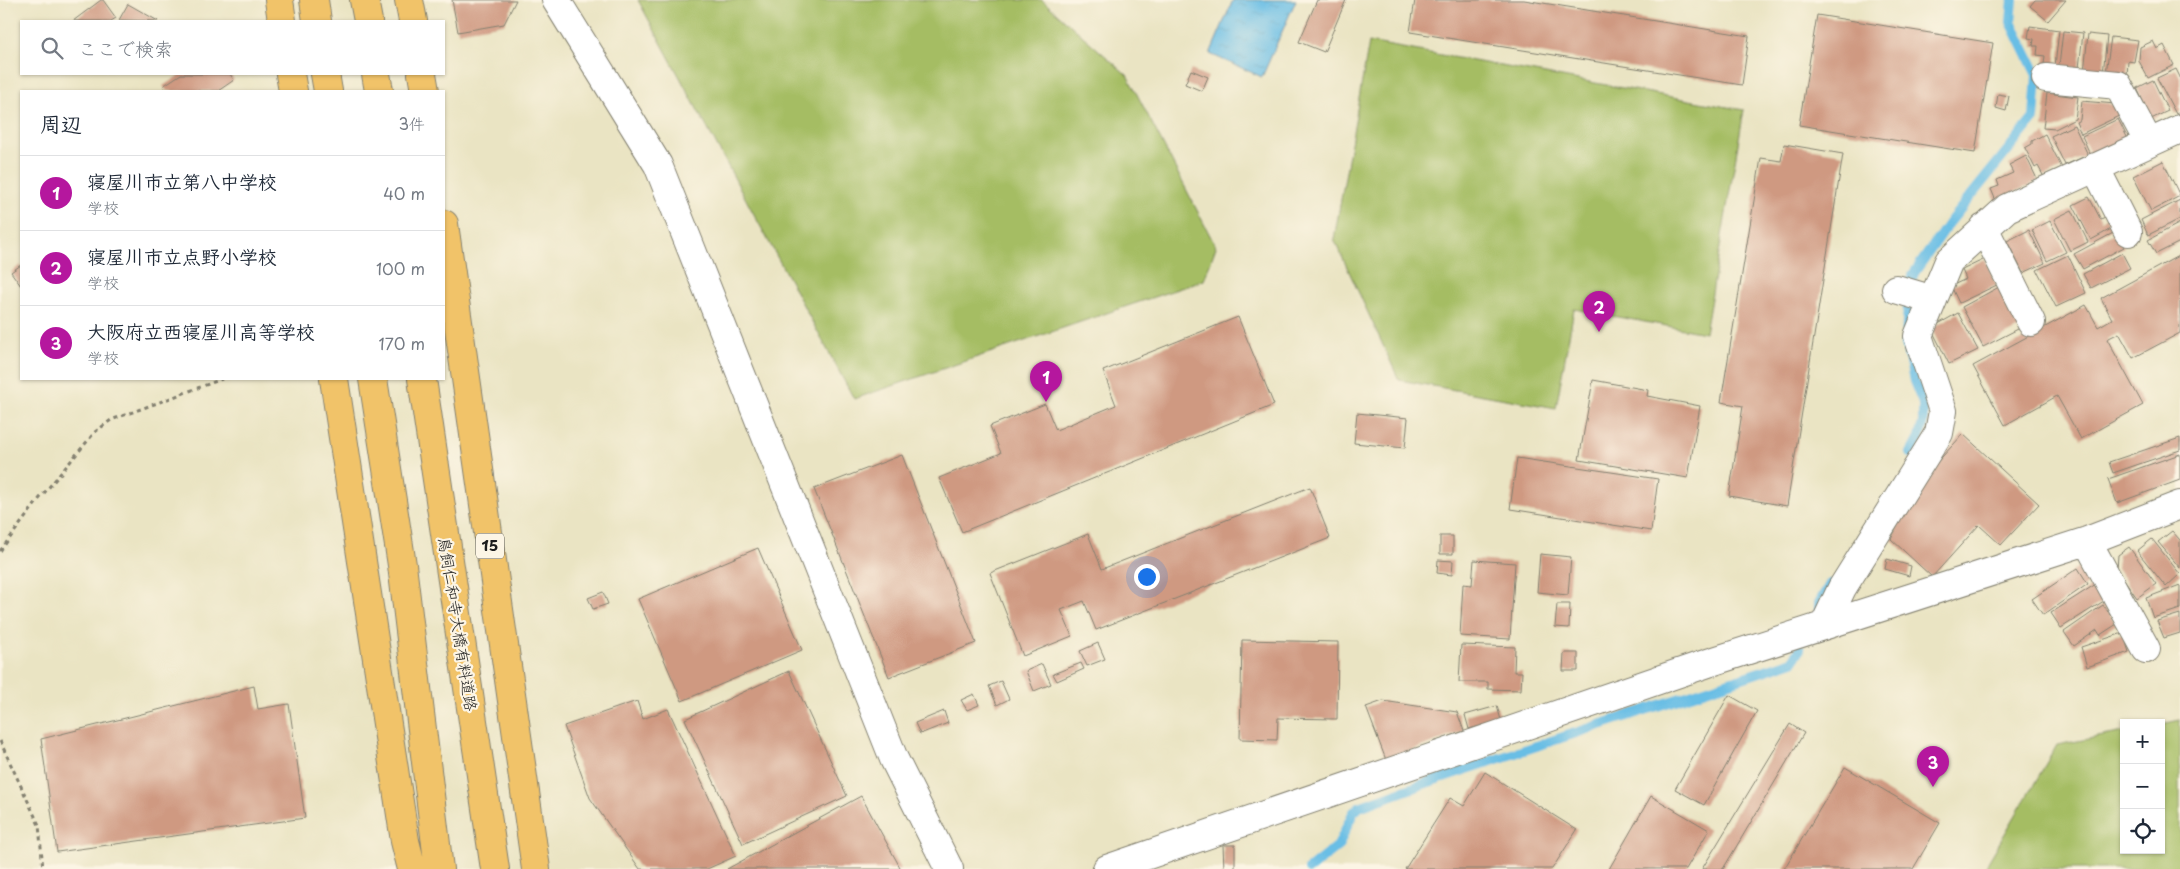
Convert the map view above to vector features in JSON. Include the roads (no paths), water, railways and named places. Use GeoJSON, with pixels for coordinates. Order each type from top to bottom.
{"type":"FeatureCollection","features":[{"type":"Feature","properties":{"kind":"main road"},"geometry":{"type":"LineString","coordinates":[[279,0],[282,20]]}},
{"type":"Feature","properties":{"kind":"main road"},"geometry":{"type":"LineString","coordinates":[[314,0],[317,20]]}},
{"type":"Feature","properties":{"kind":"main road"},"geometry":{"type":"LineString","coordinates":[[364,0],[368,20]]}},
{"type":"Feature","properties":{"kind":"main road"},"geometry":{"type":"LineString","coordinates":[[409,0],[413,20]]}},
{"type":"Feature","properties":{"kind":"main road"},"geometry":{"type":"LineString","coordinates":[[290,75],[293,90]]}},
{"type":"Feature","properties":{"kind":"main road"},"geometry":{"type":"LineString","coordinates":[[325,75],[328,90]]}},
{"type":"Feature","properties":{"kind":"main road"},"geometry":{"type":"LineString","coordinates":[[422,75],[425,90]]}},
{"type":"Feature","properties":{"kind":"main road","name":"15"},"geometry":{"type":"LineString","coordinates":[[445,231],[536,869]]}},
{"type":"Feature","properties":{"kind":"main road"},"geometry":{"type":"LineString","coordinates":[[334,380],[405,841],[412,869]]}},
{"type":"Feature","properties":{"kind":"main road"},"geometry":{"type":"LineString","coordinates":[[373,380],[402,565],[439,869]]}},
{"type":"Feature","properties":{"kind":"main road","name":"鳥飼仁和寺大橋有料道路"},"geometry":{"type":"LineString","coordinates":[[422,380],[495,869]]}},
{"type":"Feature","properties":{"kind":"street"},"geometry":{"type":"LineString","coordinates":[[556,0],[658,165],[894,759],[949,869]]}},
{"type":"Feature","properties":{"kind":"street"},"geometry":{"type":"LineString","coordinates":[[2046,78],[2118,86],[2149,144]]}},
{"type":"Feature","properties":{"kind":"street"},"geometry":{"type":"LineString","coordinates":[[1825,624],[1842,588],[1939,433],[1943,412],[1918,336],[1927,298],[1949,261],[2006,208],[2180,129]]}},
{"type":"Feature","properties":{"kind":"street"},"geometry":{"type":"LineString","coordinates":[[2095,167],[2128,232]]}},
{"type":"Feature","properties":{"kind":"street"},"geometry":{"type":"LineString","coordinates":[[1984,228],[2030,322]]}},
{"type":"Feature","properties":{"kind":"street"},"geometry":{"type":"LineString","coordinates":[[1896,289],[1927,298]]}},
{"type":"Feature","properties":{"kind":"street"},"geometry":{"type":"LineString","coordinates":[[1108,869],[1825,624],[2088,541],[2180,505]]}},
{"type":"Feature","properties":{"kind":"street"},"geometry":{"type":"LineString","coordinates":[[2088,541],[2146,649]]}},
{"type":"Feature","properties":{"kind":"water"},"geometry":{"type":"Polygon","coordinates":[[[1233,0],[1296,0],[1262,77],[1210,54],[1233,0]]]}},
{"type":"Feature","properties":{"kind":"waterway"},"geometry":{"type":"LineString","coordinates":[[1911,453],[1919,438],[1923,422],[1923,403],[1914,381],[1906,343],[1909,286],[1914,273],[1949,223],[2034,118],[2037,75],[2011,22],[2013,0]]}},
{"type":"Feature","properties":{"kind":"waterway"},"geometry":{"type":"LineString","coordinates":[[1819,610],[1819,603],[1830,584]]}},
{"type":"Feature","properties":{"kind":"waterway"},"geometry":{"type":"LineString","coordinates":[[1309,869],[1338,846],[1353,813],[1359,807],[1440,778],[1793,661],[1800,649]]}},
{"type":"Feature","properties":{"kind":"place","name":"寝屋川市立点野小学校"},"geometry":{"type":"Point","coordinates":[1599,332]}},
{"type":"Feature","properties":{"kind":"place","name":"寝屋川市立第八中学校"},"geometry":{"type":"Point","coordinates":[1046,402]}},
{"type":"Feature","properties":{"kind":"place","name":"大阪府立西寝屋川高等学校"},"geometry":{"type":"Point","coordinates":[1933,787]}}]}
